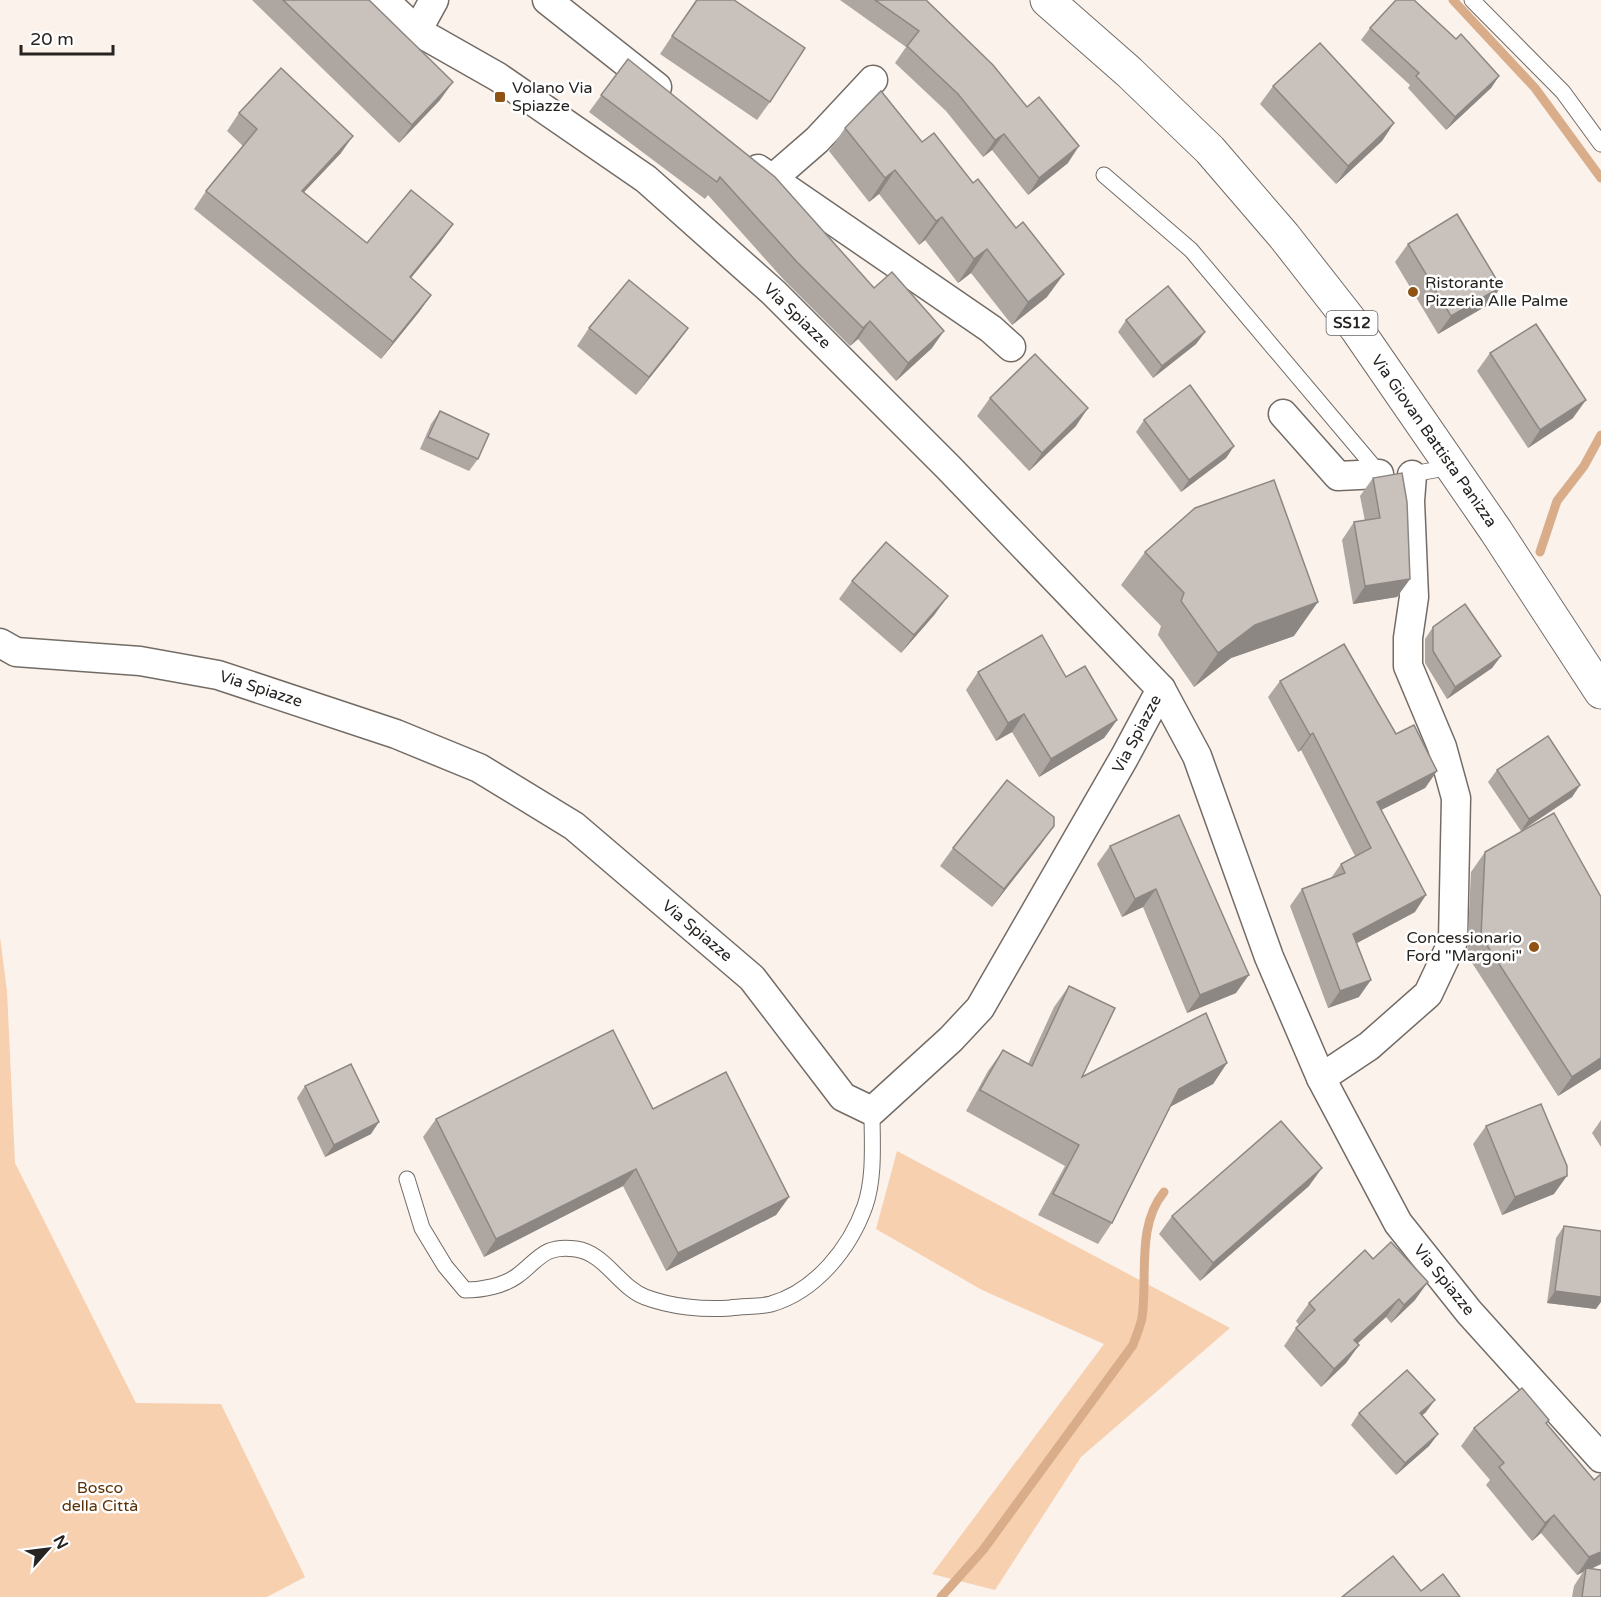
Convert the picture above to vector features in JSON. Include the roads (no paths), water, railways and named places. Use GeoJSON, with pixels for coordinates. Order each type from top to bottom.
{"type":"FeatureCollection","features":[{"type":"Feature","properties":{"kind":"main road","name":"Via Giovan Battista Panizza"},"geometry":{"type":"LineString","coordinates":[[1047,0],[1129,72],[1210,150],[1284,236],[1356,328],[1601,692]]}},
{"type":"Feature","properties":{"kind":"street","name":"Via Spiazze"},"geometry":{"type":"LineString","coordinates":[[384,0],[417,31],[498,77],[646,179],[774,293],[949,468],[1161,689],[1197,756],[1269,957],[1321,1078],[1398,1223],[1469,1312],[1601,1458]]}},
{"type":"Feature","properties":{"kind":"street"},"geometry":{"type":"LineString","coordinates":[[417,31],[434,0]]}},
{"type":"Feature","properties":{"kind":"street"},"geometry":{"type":"LineString","coordinates":[[547,0],[679,104]]}},
{"type":"Feature","properties":{"kind":"street"},"geometry":{"type":"LineString","coordinates":[[771,180],[817,140],[873,80]]}},
{"type":"Feature","properties":{"kind":"street"},"geometry":{"type":"LineString","coordinates":[[734,149],[771,180],[838,223],[991,329],[1011,347]]}},
{"type":"Feature","properties":{"kind":"street"},"geometry":{"type":"LineString","coordinates":[[1282,414],[1338,476],[1379,474]]}},
{"type":"Feature","properties":{"kind":"street"},"geometry":{"type":"LineString","coordinates":[[1321,1078],[1370,1046],[1428,994],[1453,941],[1456,798],[1442,747],[1408,666],[1408,638],[1414,597],[1410,501],[1412,475]]}},
{"type":"Feature","properties":{"kind":"street","name":"Via Spiazze"},"geometry":{"type":"LineString","coordinates":[[0,644],[16,652],[140,661],[218,675],[396,734],[479,768],[574,826],[752,978],[843,1097],[872,1111],[951,1039],[980,1008],[1103,796],[1161,689]]}},
{"type":"Feature","properties":{"kind":"lane"},"geometry":{"type":"LineString","coordinates":[[1472,0],[1563,92],[1601,144]]}},
{"type":"Feature","properties":{"kind":"lane"},"geometry":{"type":"LineString","coordinates":[[1104,175],[1191,250],[1353,438],[1379,474],[1412,475],[1451,467]]}},
{"type":"Feature","properties":{"kind":"lane"},"geometry":{"type":"LineString","coordinates":[[407,1179],[422,1228],[445,1266],[465,1290],[495,1286],[517,1276],[530,1262],[552,1249],[577,1249],[598,1258],[644,1297],[713,1309],[771,1304],[814,1281],[833,1263],[854,1234],[866,1204],[871,1177],[872,1111]]}},
{"type":"Feature","properties":{"kind":"waterway"},"geometry":{"type":"LineString","coordinates":[[1453,0],[1535,88],[1601,178]]}},
{"type":"Feature","properties":{"kind":"waterway"},"geometry":{"type":"LineString","coordinates":[[1540,552],[1557,501],[1584,466],[1601,435]]}},
{"type":"Feature","properties":{"kind":"waterway"},"geometry":{"type":"LineString","coordinates":[[941,1597],[983,1550],[1133,1345],[1142,1318],[1144,1302],[1146,1236],[1155,1205],[1164,1192]]}},
{"type":"Feature","properties":{"kind":"place","name":"Volano Via Spiazze"},"geometry":{"type":"Point","coordinates":[500,97]}},
{"type":"Feature","properties":{"kind":"place","name":"Ristorante Pizzeria Alle Palme"},"geometry":{"type":"Point","coordinates":[1413,292]}},
{"type":"Feature","properties":{"kind":"place","name":"Concessionario Ford \"Margoni\""},"geometry":{"type":"Point","coordinates":[1534,947]}},
{"type":"Feature","properties":{"kind":"park label","name":"Bosco della Città"},"geometry":{"type":"Point","coordinates":[100,1497]}}]}
